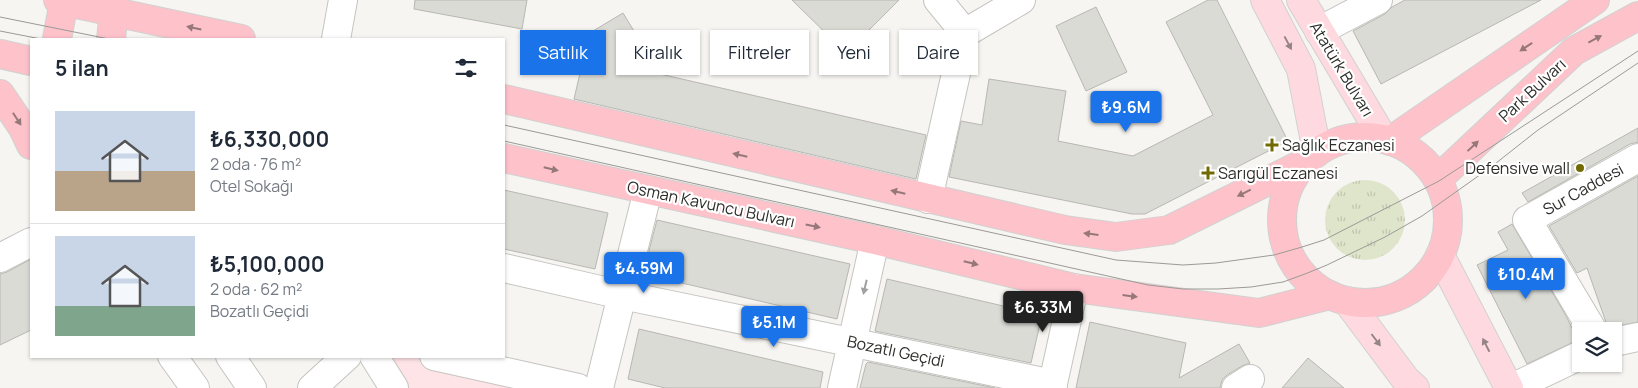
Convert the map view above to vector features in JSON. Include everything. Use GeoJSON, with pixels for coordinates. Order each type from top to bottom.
{"type":"FeatureCollection","features":[{"type":"Feature","properties":{"kind":"highway","name":"Park Bulvarı"},"geometry":{"type":"LineString","coordinates":[[1387,140],[1595,0]]}},
{"type":"Feature","properties":{"kind":"highway"},"geometry":{"type":"LineString","coordinates":[[57,38],[61,1],[236,38]]}},
{"type":"Feature","properties":{"kind":"highway"},"geometry":{"type":"LineString","coordinates":[[111,38],[114,11]]}},
{"type":"Feature","properties":{"kind":"highway","name":"Park Bulvarı"},"geometry":{"type":"LineString","coordinates":[[1438,179],[1574,51],[1638,16]]}},
{"type":"Feature","properties":{"kind":"highway"},"geometry":{"type":"LineString","coordinates":[[0,54],[30,61]]}},
{"type":"Feature","properties":{"kind":"highway"},"geometry":{"type":"LineString","coordinates":[[0,94],[23,128],[30,143]]}},
{"type":"Feature","properties":{"kind":"highway"},"geometry":{"type":"LineString","coordinates":[[505,99],[1065,230],[1116,237],[1169,230],[1310,158],[1332,144],[1349,138],[1366,136],[1387,140],[1400,144],[1415,153],[1428,165],[1438,179],[1445,195],[1448,212],[1448,229],[1440,255],[1426,276],[1413,288],[1398,296],[1364,303],[1338,298],[1315,287],[1303,275],[1292,261],[1285,245],[1282,210],[1286,193],[1293,177],[1310,158]]}},
{"type":"Feature","properties":{"kind":"highway","name":"Osman Kavuncu Bulvarı"},"geometry":{"type":"LineString","coordinates":[[505,158],[875,240],[1074,288],[1259,312],[1338,298]]}},
{"type":"Feature","properties":{"kind":"main road","name":"Atatürk Bulvarı"},"geometry":{"type":"LineString","coordinates":[[1265,0],[1301,69],[1310,158]]}},
{"type":"Feature","properties":{"kind":"main road","name":"Atatürk Bulvarı"},"geometry":{"type":"LineString","coordinates":[[1301,0],[1387,140]]}},
{"type":"Feature","properties":{"kind":"main road"},"geometry":{"type":"LineString","coordinates":[[1440,255],[1510,388]]}},
{"type":"Feature","properties":{"kind":"main road"},"geometry":{"type":"LineString","coordinates":[[1338,298],[1406,380],[1415,388]]}},
{"type":"Feature","properties":{"kind":"street"},"geometry":{"type":"LineString","coordinates":[[336,38],[343,0]]}},
{"type":"Feature","properties":{"kind":"street"},"geometry":{"type":"LineString","coordinates":[[938,0],[963,30]]}},
{"type":"Feature","properties":{"kind":"street"},"geometry":{"type":"LineString","coordinates":[[971,30],[1021,0]]}},
{"type":"Feature","properties":{"kind":"street"},"geometry":{"type":"LineString","coordinates":[[1319,32],[1378,0]]}},
{"type":"Feature","properties":{"kind":"street"},"geometry":{"type":"LineString","coordinates":[[928,199],[956,75]]}},
{"type":"Feature","properties":{"kind":"street","name":"Sur Caddesi"},"geometry":{"type":"LineString","coordinates":[[1588,322],[1527,220],[1638,158]]}},
{"type":"Feature","properties":{"kind":"street"},"geometry":{"type":"LineString","coordinates":[[599,388],[648,190]]}},
{"type":"Feature","properties":{"kind":"street"},"geometry":{"type":"LineString","coordinates":[[842,388],[875,240]]}},
{"type":"Feature","properties":{"kind":"street"},"geometry":{"type":"LineString","coordinates":[[0,258],[30,243]]}},
{"type":"Feature","properties":{"kind":"street","name":"Bozatlı Geçidi"},"geometry":{"type":"LineString","coordinates":[[505,268],[622,295],[852,342],[1052,386]]}},
{"type":"Feature","properties":{"kind":"street"},"geometry":{"type":"LineString","coordinates":[[1052,386],[1074,288]]}},
{"type":"Feature","properties":{"kind":"street"},"geometry":{"type":"LineString","coordinates":[[1622,340],[1638,336]]}},
{"type":"Feature","properties":{"kind":"street"},"geometry":{"type":"LineString","coordinates":[[173,358],[195,388]]}},
{"type":"Feature","properties":{"kind":"street"},"geometry":{"type":"LineString","coordinates":[[231,358],[252,388]]}},
{"type":"Feature","properties":{"kind":"street"},"geometry":{"type":"LineString","coordinates":[[312,388],[345,358]]}},
{"type":"Feature","properties":{"kind":"street"},"geometry":{"type":"LineString","coordinates":[[375,358],[394,388]]}},
{"type":"Feature","properties":{"kind":"street"},"geometry":{"type":"LineString","coordinates":[[443,358],[578,388]]}},
{"type":"Feature","properties":{"kind":"street"},"geometry":{"type":"LineString","coordinates":[[1510,388],[1572,359]]}},
{"type":"Feature","properties":{"kind":"shaded area"},"geometry":{"type":"Polygon","coordinates":[[[375,358],[443,358],[578,388],[394,388],[375,358]]]}},
{"type":"Feature","properties":{"kind":"green space"},"geometry":{"type":"Polygon","coordinates":[[[1365,180],[1380,183],[1393,192],[1402,205],[1405,220],[1402,235],[1393,248],[1380,257],[1365,260],[1350,257],[1337,248],[1328,235],[1325,220],[1328,205],[1337,192],[1350,183],[1365,180]]]}},
{"type":"Feature","properties":{"kind":"building"},"geometry":{"type":"Polygon","coordinates":[[[415,0],[527,0],[522,29],[414,9],[415,0]]]}},
{"type":"Feature","properties":{"kind":"building"},"geometry":{"type":"Polygon","coordinates":[[[792,0],[899,0],[869,30],[823,30],[792,0]]]}},
{"type":"Feature","properties":{"kind":"building"},"geometry":{"type":"Polygon","coordinates":[[[1208,0],[1217,0],[1288,141],[1145,214],[1132,214],[949,177],[961,121],[982,125],[989,79],[1066,91],[1058,141],[1133,156],[1213,115],[1166,22],[1208,0]]]}},
{"type":"Feature","properties":{"kind":"building"},"geometry":{"type":"Polygon","coordinates":[[[1405,0],[1541,0],[1381,84],[1353,31],[1385,14],[1392,7],[1405,0]]]}},
{"type":"Feature","properties":{"kind":"building"},"geometry":{"type":"Polygon","coordinates":[[[1096,7],[1127,72],[1086,91],[1056,26],[1096,7]]]}},
{"type":"Feature","properties":{"kind":"building"},"geometry":{"type":"Polygon","coordinates":[[[623,13],[633,30],[616,30],[616,75],[664,75],[926,135],[916,179],[574,99],[580,75],[606,75],[606,30],[595,30],[623,13]]]}},
{"type":"Feature","properties":{"kind":"building","name":"Defensive wall"},"geometry":{"type":"Polygon","coordinates":[[[1638,128],[1638,142],[1630,144],[1528,202],[1522,193],[1638,128]]]}},
{"type":"Feature","properties":{"kind":"building"},"geometry":{"type":"Polygon","coordinates":[[[1638,176],[1638,322],[1622,325],[1622,322],[1606,322],[1587,268],[1577,273],[1549,226],[1638,176]]]}},
{"type":"Feature","properties":{"kind":"building"},"geometry":{"type":"Polygon","coordinates":[[[505,190],[608,213],[595,269],[505,249],[505,190]]]}},
{"type":"Feature","properties":{"kind":"building"},"geometry":{"type":"Polygon","coordinates":[[[657,220],[850,264],[837,319],[643,274],[657,220]]]}},
{"type":"Feature","properties":{"kind":"building"},"geometry":{"type":"Polygon","coordinates":[[[1512,224],[1572,328],[1572,343],[1527,364],[1477,265],[1508,250],[1498,232],[1512,224]]]}},
{"type":"Feature","properties":{"kind":"building"},"geometry":{"type":"Polygon","coordinates":[[[30,260],[30,330],[0,345],[0,274],[30,260]]]}},
{"type":"Feature","properties":{"kind":"building"},"geometry":{"type":"Polygon","coordinates":[[[887,279],[1042,315],[1031,363],[875,331],[887,279]]]}},
{"type":"Feature","properties":{"kind":"building"},"geometry":{"type":"Polygon","coordinates":[[[1090,322],[1186,343],[1179,378],[1239,344],[1250,363],[1227,375],[1222,380],[1220,388],[1076,388],[1090,322]]]}},
{"type":"Feature","properties":{"kind":"building"},"geometry":{"type":"Polygon","coordinates":[[[639,329],[823,372],[820,388],[665,388],[628,379],[639,329]]]}},
{"type":"Feature","properties":{"kind":"building"},"geometry":{"type":"Polygon","coordinates":[[[1308,358],[1344,388],[1282,388],[1308,358]]]}},
{"type":"Feature","properties":{"kind":"building"},"geometry":{"type":"Polygon","coordinates":[[[868,362],[995,388],[860,388],[868,362]]]}},
{"type":"Feature","properties":{"kind":"tram line"},"geometry":{"type":"LineString","coordinates":[[0,17],[104,38]]}},
{"type":"Feature","properties":{"kind":"tram line"},"geometry":{"type":"LineString","coordinates":[[0,31],[36,38]]}},
{"type":"Feature","properties":{"kind":"tram line"},"geometry":{"type":"LineString","coordinates":[[505,125],[1116,260],[1183,265],[1216,263],[1274,255],[1324,240],[1439,181],[1638,51]]}},
{"type":"Feature","properties":{"kind":"tram line"},"geometry":{"type":"LineString","coordinates":[[505,141],[1148,285],[1183,289],[1251,287],[1283,282],[1327,265],[1385,237],[1422,216],[1491,167],[1538,130],[1638,63]]}},
{"type":"Feature","properties":{"kind":"place","name":"Sağlık Eczanesi"},"geometry":{"type":"Point","coordinates":[1272,145]}},
{"type":"Feature","properties":{"kind":"place","name":"Defensive wall"},"geometry":{"type":"Point","coordinates":[1580,168]}},
{"type":"Feature","properties":{"kind":"place","name":"Sarıgül Eczanesi"},"geometry":{"type":"Point","coordinates":[1208,173]}}]}
